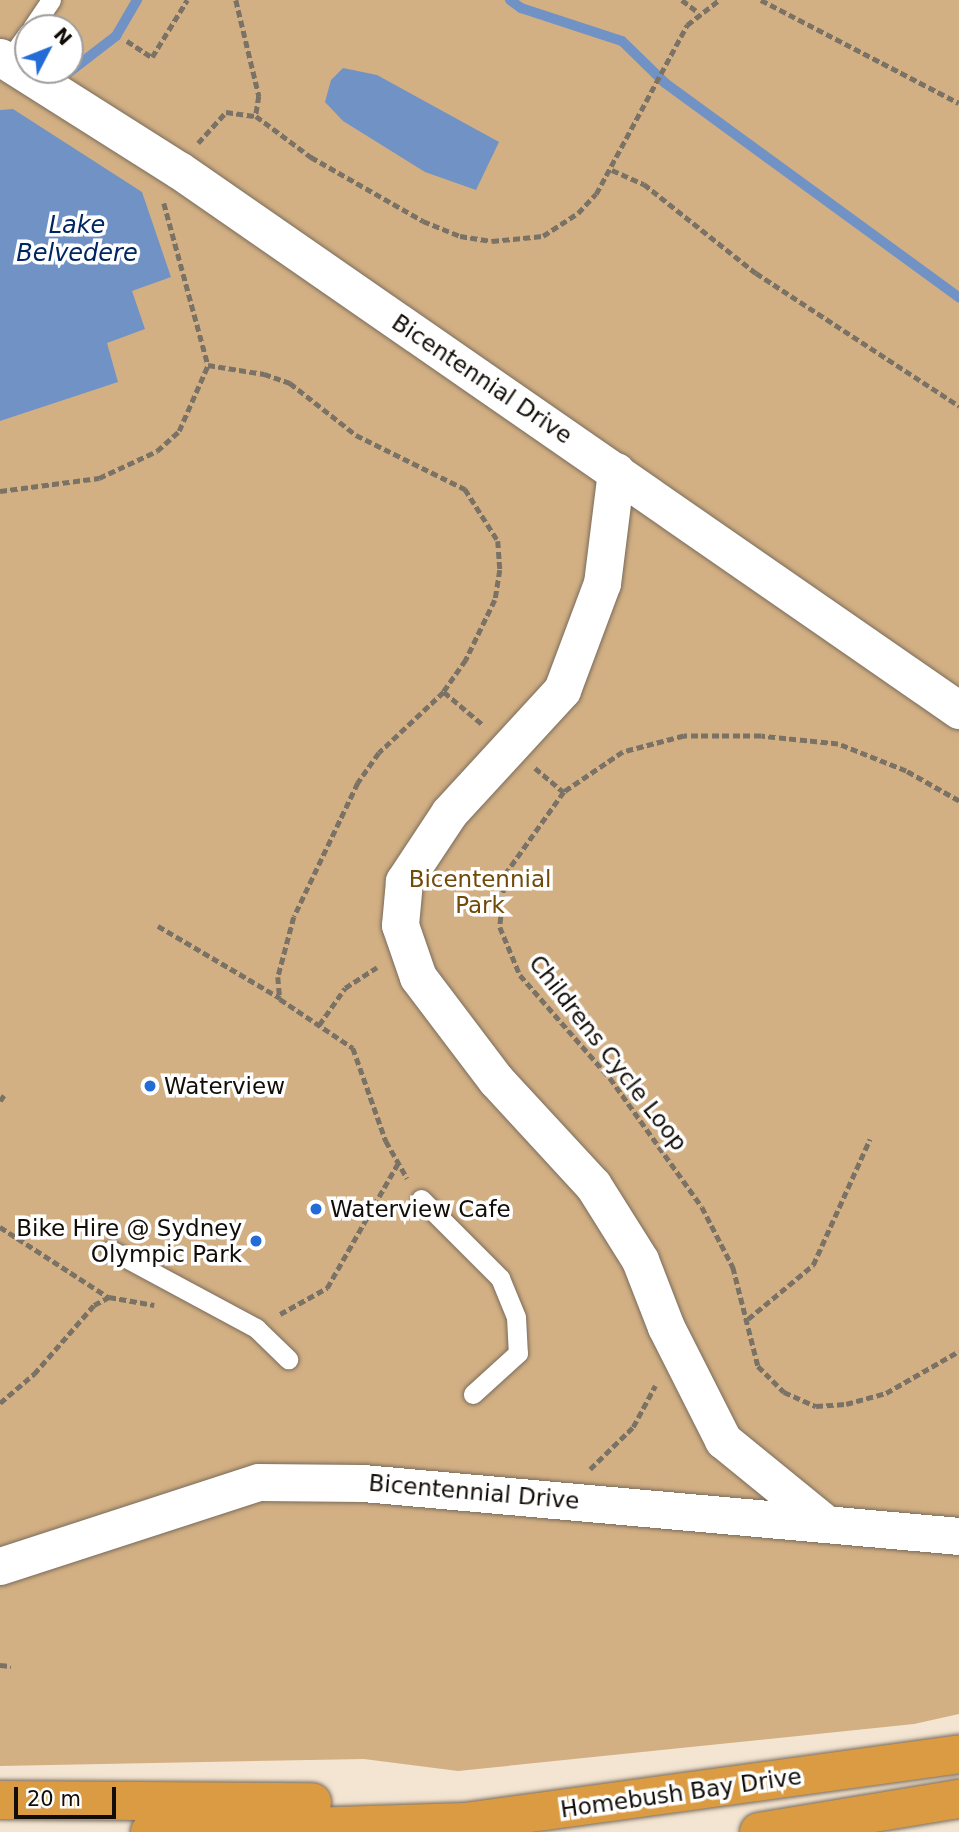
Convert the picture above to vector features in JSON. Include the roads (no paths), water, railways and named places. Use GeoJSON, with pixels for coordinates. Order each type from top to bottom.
{"type":"FeatureCollection","features":[{"type":"Feature","properties":{"kind":"highway","name":"Homebush Bay Drive"},"geometry":{"type":"LineString","coordinates":[[150,1832],[465,1822],[959,1754]]}},
{"type":"Feature","properties":{"kind":"highway"},"geometry":{"type":"LineString","coordinates":[[0,1800],[403,1802],[465,1822]]}},
{"type":"Feature","properties":{"kind":"highway"},"geometry":{"type":"LineString","coordinates":[[759,1832],[959,1800]]}},
{"type":"Feature","properties":{"kind":"highway"},"geometry":{"type":"LineString","coordinates":[[838,1832],[894,1811]]}},
{"type":"Feature","properties":{"kind":"street","name":"Bicentennial Drive"},"geometry":{"type":"LineString","coordinates":[[12,51],[170,181],[616,471],[959,710]]}},
{"type":"Feature","properties":{"kind":"street"},"geometry":{"type":"LineString","coordinates":[[616,471],[602,583],[562,690],[449,813],[404,881],[400,925],[418,977],[496,1080],[593,1185],[640,1260],[666,1327],[723,1440],[821,1520]]}},
{"type":"Feature","properties":{"kind":"street","name":"Bicentennial Drive"},"geometry":{"type":"LineString","coordinates":[[0,1566],[259,1482],[363,1483],[821,1520],[959,1536]]}},
{"type":"Feature","properties":{"kind":"lane"},"geometry":{"type":"LineString","coordinates":[[421,1199],[499,1278],[516,1317],[518,1353],[473,1394]]}},
{"type":"Feature","properties":{"kind":"lane"},"geometry":{"type":"LineString","coordinates":[[111,1250],[256,1328],[288,1359]]}},
{"type":"Feature","properties":{"kind":"water"},"geometry":{"type":"Polygon","coordinates":[[[343,68],[377,75],[499,142],[476,190],[425,172],[343,121],[325,102],[331,80],[343,68]]]}},
{"type":"Feature","properties":{"kind":"water","name":"Lake Belvedere"},"geometry":{"type":"Polygon","coordinates":[[[13,109],[142,192],[171,277],[132,291],[145,329],[107,343],[118,382],[0,421],[0,110],[13,109]]]}},
{"type":"Feature","properties":{"kind":"waterway"},"geometry":{"type":"LineString","coordinates":[[84,61],[116,36],[137,0]]}},
{"type":"Feature","properties":{"kind":"waterway"},"geometry":{"type":"LineString","coordinates":[[510,0],[521,8],[622,41],[665,83],[959,297]]}},
{"type":"Feature","properties":{"kind":"place","name":"Waterview"},"geometry":{"type":"Point","coordinates":[150,1086]}},
{"type":"Feature","properties":{"kind":"place","name":"Waterview Cafe"},"geometry":{"type":"Point","coordinates":[316,1209]}},
{"type":"Feature","properties":{"kind":"place","name":"Bike Hire @ Sydney Olympic Park"},"geometry":{"type":"Point","coordinates":[256,1241]}},
{"type":"Feature","properties":{"kind":"park label","name":"Bicentennial Park"},"geometry":{"type":"Point","coordinates":[480,892]}}]}
